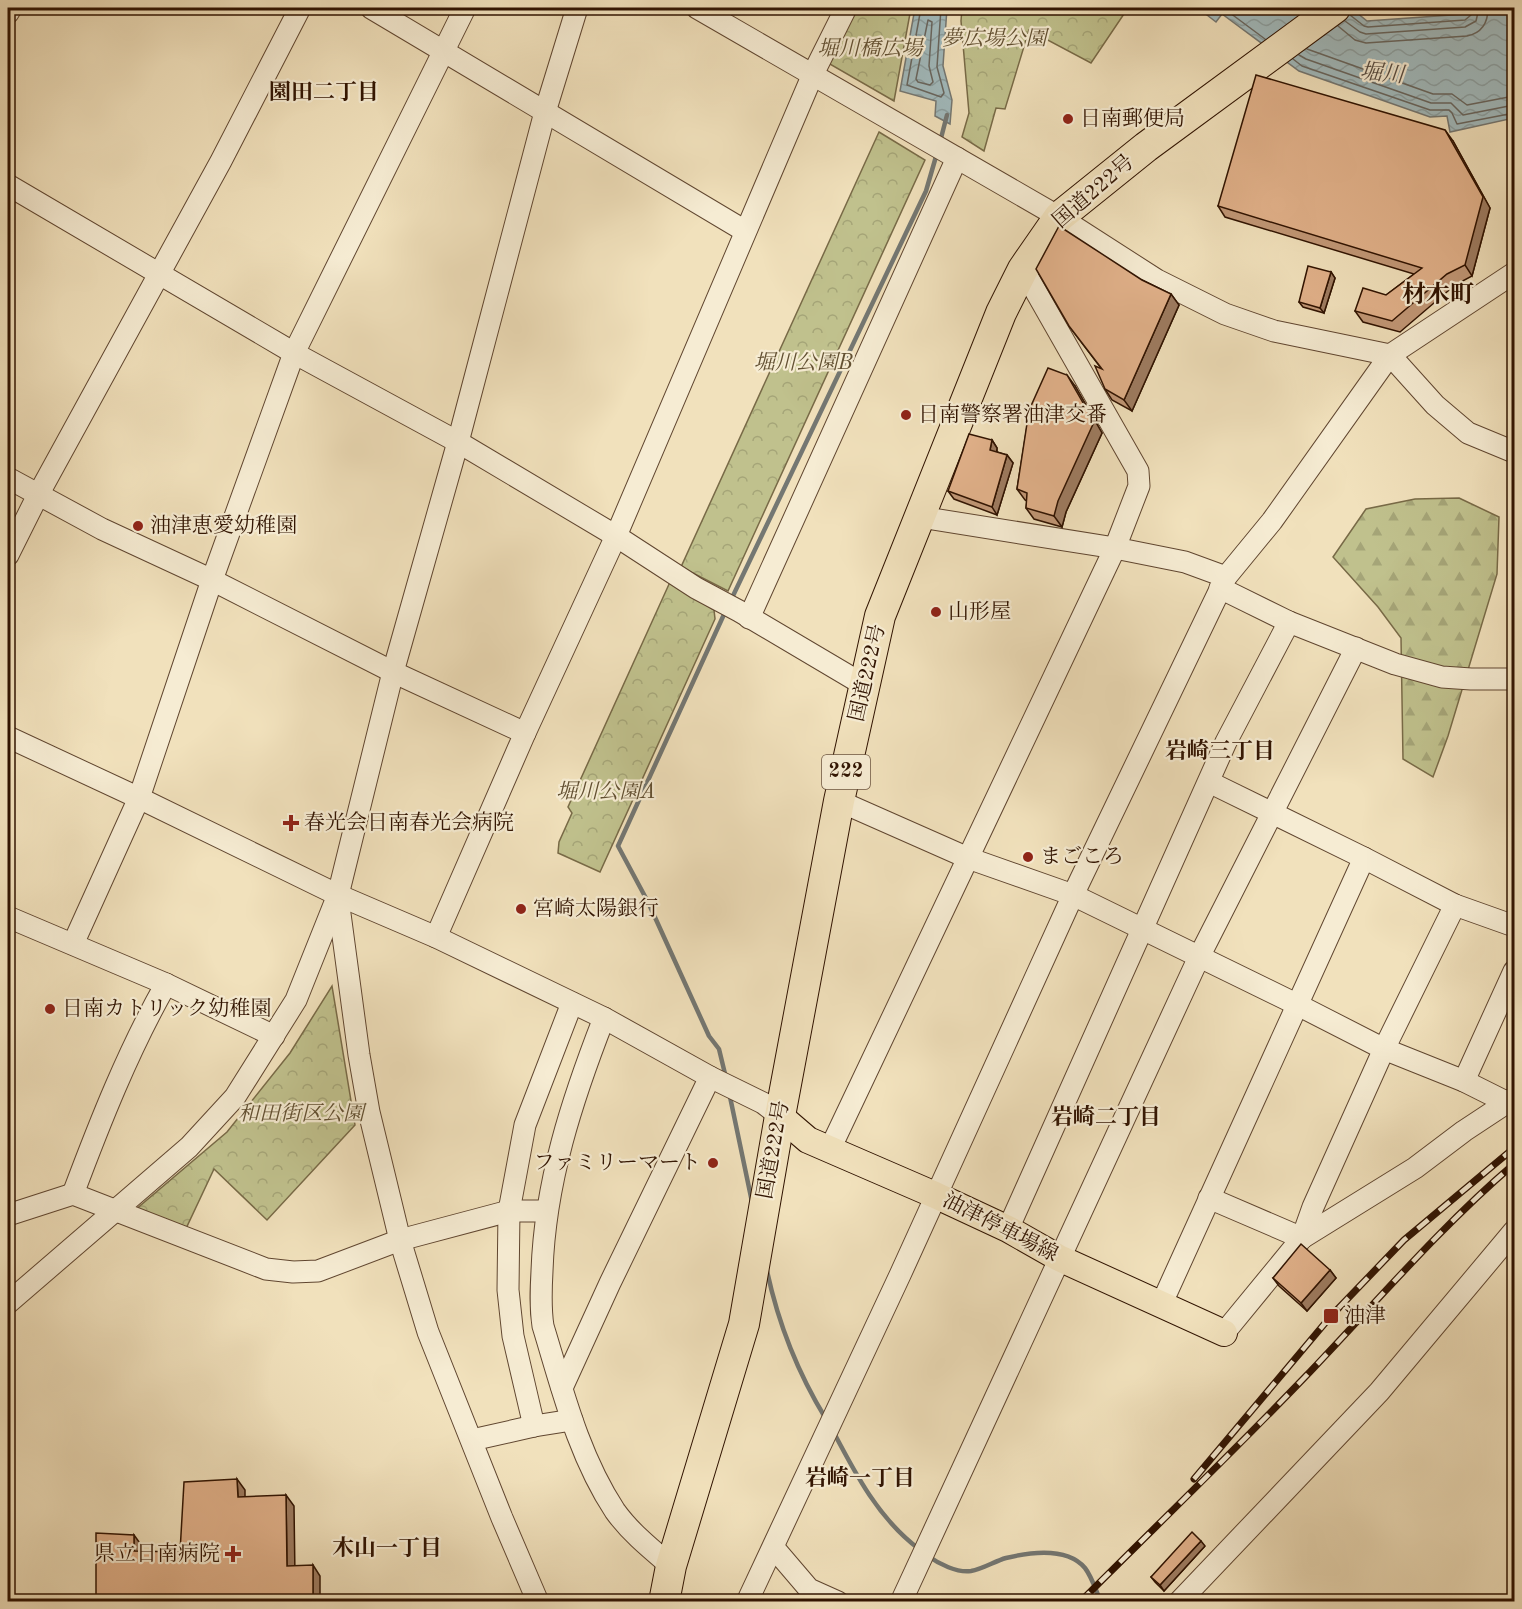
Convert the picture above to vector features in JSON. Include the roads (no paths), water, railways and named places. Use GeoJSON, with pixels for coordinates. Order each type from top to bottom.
{"type":"FeatureCollection","features":[{"type":"Feature","properties":{"kind":"highway","name":"国道222号"},"geometry":{"type":"LineString","coordinates":[[664,1602],[671,1566],[744,1324],[839,801],[880,616],[1001,314],[1023,269],[1059,217],[1146,147],[1335,8]]}},
{"type":"Feature","properties":{"kind":"main road","name":"油津停車場線"},"geometry":{"type":"LineString","coordinates":[[780,1116],[808,1140],[935,1195],[1008,1229],[1059,1258],[1224,1333]]}},
{"type":"Feature","properties":{"kind":"street"},"geometry":{"type":"LineString","coordinates":[[8,13],[11,8]]}},
{"type":"Feature","properties":{"kind":"street"},"geometry":{"type":"LineString","coordinates":[[8,555],[38,495],[221,161],[300,8]]}},
{"type":"Feature","properties":{"kind":"street"},"geometry":{"type":"LineString","coordinates":[[371,8],[745,231]]}},
{"type":"Feature","properties":{"kind":"street"},"geometry":{"type":"LineString","coordinates":[[73,944],[139,798],[212,580],[294,353],[465,8]]}},
{"type":"Feature","properties":{"kind":"street"},"geometry":{"type":"LineString","coordinates":[[8,1303],[189,1147],[235,1097],[296,1000],[338,895],[393,672],[458,442],[545,112],[577,8]]}},
{"type":"Feature","properties":{"kind":"street"},"geometry":{"type":"LineString","coordinates":[[697,8],[1059,217],[1157,280],[1225,314],[1274,331],[1390,355],[1435,405],[1468,434],[1515,452]]}},
{"type":"Feature","properties":{"kind":"street"},"geometry":{"type":"LineString","coordinates":[[436,937],[525,733],[616,536],[813,74],[846,8]]}},
{"type":"Feature","properties":{"kind":"street"},"geometry":{"type":"LineString","coordinates":[[744,614],[953,156]]}},
{"type":"Feature","properties":{"kind":"street"},"geometry":{"type":"LineString","coordinates":[[8,185],[294,353],[458,442],[616,536],[696,588],[864,685]]}},
{"type":"Feature","properties":{"kind":"street"},"geometry":{"type":"LineString","coordinates":[[830,1149],[1115,548],[1139,486],[1138,471],[1023,269]]}},
{"type":"Feature","properties":{"kind":"street"},"geometry":{"type":"LineString","coordinates":[[747,1602],[774,1548],[1073,896],[1223,582],[1272,521],[1390,355],[1515,273]]}},
{"type":"Feature","properties":{"kind":"street"},"geometry":{"type":"LineString","coordinates":[[8,478],[102,529],[212,580],[393,672],[525,733]]}},
{"type":"Feature","properties":{"kind":"street"},"geometry":{"type":"LineString","coordinates":[[920,517],[1115,548],[1185,562],[1290,622],[1395,664],[1442,677],[1471,680],[1515,679]]}},
{"type":"Feature","properties":{"kind":"street"},"geometry":{"type":"LineString","coordinates":[[1008,1229],[1226,742],[1290,622]]}},
{"type":"Feature","properties":{"kind":"street"},"geometry":{"type":"LineString","coordinates":[[901,1602],[1198,957],[1356,648]]}},
{"type":"Feature","properties":{"kind":"street"},"geometry":{"type":"LineString","coordinates":[[8,737],[338,895],[436,937],[604,1018],[710,1077],[763,1103],[780,1116]]}},
{"type":"Feature","properties":{"kind":"street"},"geometry":{"type":"LineString","coordinates":[[1209,782],[1455,905],[1514,925]]}},
{"type":"Feature","properties":{"kind":"street"},"geometry":{"type":"LineString","coordinates":[[839,801],[968,858],[1073,896],[1384,1049],[1511,1101]]}},
{"type":"Feature","properties":{"kind":"street"},"geometry":{"type":"LineString","coordinates":[[1161,1305],[1364,858]]}},
{"type":"Feature","properties":{"kind":"street"},"geometry":{"type":"LineString","coordinates":[[338,895],[359,1055],[369,1112],[400,1240],[428,1332],[538,1602]]}},
{"type":"Feature","properties":{"kind":"street"},"geometry":{"type":"LineString","coordinates":[[1302,1238],[1313,1207],[1384,1049],[1455,905]]}},
{"type":"Feature","properties":{"kind":"street"},"geometry":{"type":"LineString","coordinates":[[8,917],[166,984],[274,1036]]}},
{"type":"Feature","properties":{"kind":"street"},"geometry":{"type":"LineString","coordinates":[[1464,1081],[1515,971]]}},
{"type":"Feature","properties":{"kind":"street"},"geometry":{"type":"LineString","coordinates":[[73,1194],[95,1133],[142,1027],[166,984]]}},
{"type":"Feature","properties":{"kind":"street"},"geometry":{"type":"LineString","coordinates":[[534,1426],[513,1336],[508,1290],[509,1211],[525,1125],[572,1003]]}},
{"type":"Feature","properties":{"kind":"street"},"geometry":{"type":"LineString","coordinates":[[604,1018],[580,1079],[550,1187],[543,1245],[541,1311],[543,1326],[572,1420],[593,1471],[616,1511],[641,1541],[671,1566]]}},
{"type":"Feature","properties":{"kind":"street"},"geometry":{"type":"LineString","coordinates":[[562,1388],[710,1077]]}},
{"type":"Feature","properties":{"kind":"street"},"geometry":{"type":"LineString","coordinates":[[1224,1333],[1302,1238],[1415,1168],[1464,1131],[1511,1101]]}},
{"type":"Feature","properties":{"kind":"street"},"geometry":{"type":"LineString","coordinates":[[8,1215],[73,1194],[266,1269],[318,1271],[400,1240],[509,1211],[547,1211]]}},
{"type":"Feature","properties":{"kind":"street"},"geometry":{"type":"LineString","coordinates":[[1209,1198],[1302,1238]]}},
{"type":"Feature","properties":{"kind":"street"},"geometry":{"type":"LineString","coordinates":[[1179,1602],[1379,1392],[1515,1231]]}},
{"type":"Feature","properties":{"kind":"street"},"geometry":{"type":"LineString","coordinates":[[472,1440],[572,1420]]}},
{"type":"Feature","properties":{"kind":"street"},"geometry":{"type":"LineString","coordinates":[[774,1548],[809,1589],[838,1602]]}},
{"type":"Feature","properties":{"kind":"water"},"geometry":{"type":"Polygon","coordinates":[[[915,8],[947,8],[943,66],[952,100],[950,124],[935,116],[936,101],[900,91],[915,8]]]}},
{"type":"Feature","properties":{"kind":"water","name":"堀川"},"geometry":{"type":"Polygon","coordinates":[[[1198,8],[1351,8],[1367,21],[1465,14],[1465,8],[1514,8],[1514,118],[1450,132],[1447,116],[1430,117],[1299,71],[1222,14],[1216,22],[1198,8]]]}},
{"type":"Feature","properties":{"kind":"waterway"},"geometry":{"type":"LineString","coordinates":[[940,142],[947,115]]}},
{"type":"Feature","properties":{"kind":"waterway"},"geometry":{"type":"LineString","coordinates":[[731,600],[926,191],[937,153]]}},
{"type":"Feature","properties":{"kind":"waterway"},"geometry":{"type":"LineString","coordinates":[[726,610],[618,846],[648,902],[709,1036],[719,1049],[726,1078]]}},
{"type":"Feature","properties":{"kind":"waterway"},"geometry":{"type":"LineString","coordinates":[[729,1092],[752,1202]]}},
{"type":"Feature","properties":{"kind":"waterway"},"geometry":{"type":"LineString","coordinates":[[767,1271],[790,1348],[826,1419]]}},
{"type":"Feature","properties":{"kind":"waterway"},"geometry":{"type":"LineString","coordinates":[[833,1431],[860,1480],[880,1510],[919,1549]]}},
{"type":"Feature","properties":{"kind":"waterway"},"geometry":{"type":"LineString","coordinates":[[928,1556],[948,1567],[966,1571],[1016,1556],[1037,1553],[1059,1554],[1077,1561],[1085,1568],[1101,1602]]}},
{"type":"Feature","properties":{"kind":"railway"},"geometry":{"type":"LineString","coordinates":[[1194,1479],[1331,1316],[1404,1240],[1514,1148]]}},
{"type":"Feature","properties":{"kind":"railway"},"geometry":{"type":"LineString","coordinates":[[1080,1602],[1277,1406],[1433,1241],[1514,1164]]}},
{"type":"Feature","properties":{"kind":"place","name":"日南郵便局"},"geometry":{"type":"Point","coordinates":[1068,119]}},
{"type":"Feature","properties":{"kind":"place","name":"日南警察署油津交番"},"geometry":{"type":"Point","coordinates":[906,415]}},
{"type":"Feature","properties":{"kind":"place","name":"油津恵愛幼稚園"},"geometry":{"type":"Point","coordinates":[138,526]}},
{"type":"Feature","properties":{"kind":"place","name":"山形屋"},"geometry":{"type":"Point","coordinates":[936,612]}},
{"type":"Feature","properties":{"kind":"place","name":"春光会日南春光会病院"},"geometry":{"type":"Point","coordinates":[291,823]}},
{"type":"Feature","properties":{"kind":"place","name":"まごころ"},"geometry":{"type":"Point","coordinates":[1028,857]}},
{"type":"Feature","properties":{"kind":"place","name":"宮崎太陽銀行"},"geometry":{"type":"Point","coordinates":[521,909]}},
{"type":"Feature","properties":{"kind":"place","name":"日南カトリック幼稚園"},"geometry":{"type":"Point","coordinates":[50,1009]}},
{"type":"Feature","properties":{"kind":"place","name":"ファミリーマート"},"geometry":{"type":"Point","coordinates":[713,1163]}},
{"type":"Feature","properties":{"kind":"place","name":"油津"},"geometry":{"type":"Point","coordinates":[1331,1316]}},
{"type":"Feature","properties":{"kind":"place","name":"県立日南病院"},"geometry":{"type":"Point","coordinates":[233,1554]}},
{"type":"Feature","properties":{"kind":"district","name":"園田二丁目"},"geometry":{"type":"Point","coordinates":[324,93]}},
{"type":"Feature","properties":{"kind":"district","name":"材木町"},"geometry":{"type":"Point","coordinates":[1438,296]}},
{"type":"Feature","properties":{"kind":"district","name":"岩崎三丁目"},"geometry":{"type":"Point","coordinates":[1220,752]}},
{"type":"Feature","properties":{"kind":"district","name":"岩崎二丁目"},"geometry":{"type":"Point","coordinates":[1106,1118]}},
{"type":"Feature","properties":{"kind":"district","name":"岩崎一丁目"},"geometry":{"type":"Point","coordinates":[860,1479]}},
{"type":"Feature","properties":{"kind":"district","name":"木山一丁目"},"geometry":{"type":"Point","coordinates":[387,1549]}},
{"type":"Feature","properties":{"kind":"park label","name":"夢広場公園"},"geometry":{"type":"Point","coordinates":[994,39]}},
{"type":"Feature","properties":{"kind":"park label","name":"堀川橋広場"},"geometry":{"type":"Point","coordinates":[870,49]}},
{"type":"Feature","properties":{"kind":"park label","name":"堀川公園B"},"geometry":{"type":"Point","coordinates":[803,363]}},
{"type":"Feature","properties":{"kind":"park label","name":"堀川公園A"},"geometry":{"type":"Point","coordinates":[606,792]}},
{"type":"Feature","properties":{"kind":"park label","name":"和田街区公園"},"geometry":{"type":"Point","coordinates":[301,1114]}}]}
